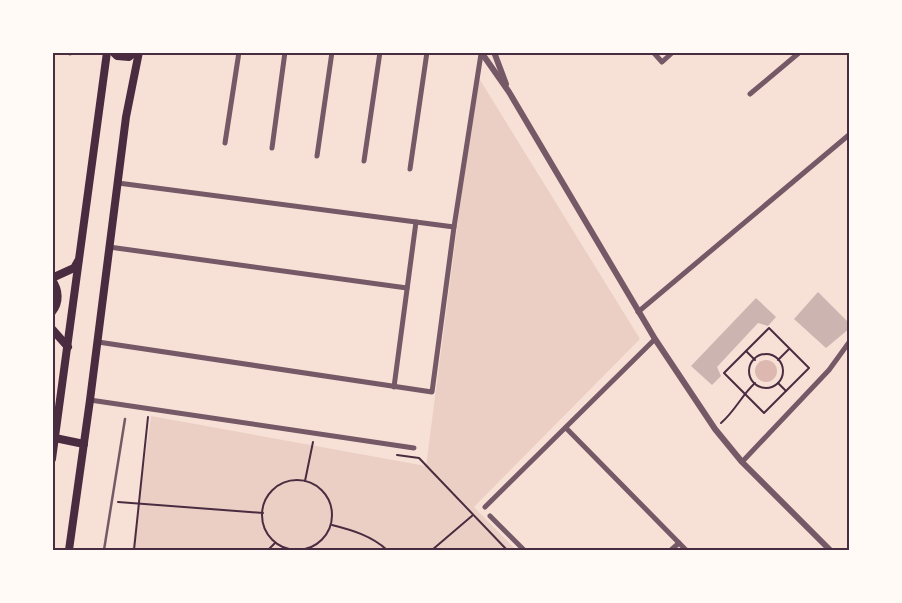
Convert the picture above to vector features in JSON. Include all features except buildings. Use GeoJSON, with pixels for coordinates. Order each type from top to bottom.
{"type":"FeatureCollection","features":[{"type":"Feature","properties":{"kind":"main road"},"geometry":{"type":"LineString","coordinates":[[52,459],[107,52]]}},
{"type":"Feature","properties":{"kind":"main road"},"geometry":{"type":"LineString","coordinates":[[114,52],[117,56],[129,58],[137,52]]}},
{"type":"Feature","properties":{"kind":"main road"},"geometry":{"type":"LineString","coordinates":[[69,550],[98,342],[126,117],[137,52]]}},
{"type":"Feature","properties":{"kind":"main road"},"geometry":{"type":"LineString","coordinates":[[52,312],[58,303],[58,290],[52,279],[74,268],[80,256]]}},
{"type":"Feature","properties":{"kind":"main road"},"geometry":{"type":"LineString","coordinates":[[52,329],[68,347]]}},
{"type":"Feature","properties":{"kind":"main road"},"geometry":{"type":"LineString","coordinates":[[55,438],[84,444]]}},
{"type":"Feature","properties":{"kind":"street"},"geometry":{"type":"LineString","coordinates":[[66,52],[70,53]]}},
{"type":"Feature","properties":{"kind":"street"},"geometry":{"type":"LineString","coordinates":[[225,143],[239,52]]}},
{"type":"Feature","properties":{"kind":"street"},"geometry":{"type":"LineString","coordinates":[[272,148],[285,52]]}},
{"type":"Feature","properties":{"kind":"street"},"geometry":{"type":"LineString","coordinates":[[318,156],[332,52]]}},
{"type":"Feature","properties":{"kind":"street"},"geometry":{"type":"LineString","coordinates":[[364,161],[380,52]]}},
{"type":"Feature","properties":{"kind":"street"},"geometry":{"type":"LineString","coordinates":[[410,169],[428,52]]}},
{"type":"Feature","properties":{"kind":"street"},"geometry":{"type":"LineString","coordinates":[[494,52],[509,92]]}},
{"type":"Feature","properties":{"kind":"street"},"geometry":{"type":"LineString","coordinates":[[653,52],[662,62],[673,52]]}},
{"type":"Feature","properties":{"kind":"street"},"geometry":{"type":"LineString","coordinates":[[750,94],[800,52]]}},
{"type":"Feature","properties":{"kind":"street"},"geometry":{"type":"LineString","coordinates":[[481,53],[509,92],[654,339],[715,429],[742,462],[830,550]]}},
{"type":"Feature","properties":{"kind":"street"},"geometry":{"type":"LineString","coordinates":[[98,342],[432,392],[454,228],[481,53]]}},
{"type":"Feature","properties":{"kind":"street"},"geometry":{"type":"LineString","coordinates":[[638,312],[850,134]]}},
{"type":"Feature","properties":{"kind":"street"},"geometry":{"type":"LineString","coordinates":[[118,183],[454,228]]}},
{"type":"Feature","properties":{"kind":"street"},"geometry":{"type":"LineString","coordinates":[[394,387],[416,222]]}},
{"type":"Feature","properties":{"kind":"street"},"geometry":{"type":"LineString","coordinates":[[109,247],[407,288]]}},
{"type":"Feature","properties":{"kind":"street"},"geometry":{"type":"LineString","coordinates":[[485,507],[654,339]]}},
{"type":"Feature","properties":{"kind":"street"},"geometry":{"type":"LineString","coordinates":[[742,462],[829,370],[850,341]]}},
{"type":"Feature","properties":{"kind":"street"},"geometry":{"type":"LineString","coordinates":[[90,400],[414,448]]}},
{"type":"Feature","properties":{"kind":"street"},"geometry":{"type":"LineString","coordinates":[[566,428],[686,550]]}},
{"type":"Feature","properties":{"kind":"street"},"geometry":{"type":"LineString","coordinates":[[490,516],[524,550]]}},
{"type":"Feature","properties":{"kind":"street"},"geometry":{"type":"LineString","coordinates":[[671,550],[679,543]]}},
{"type":"Feature","properties":{"kind":"lane"},"geometry":{"type":"LineString","coordinates":[[104,550],[125,419]]}},
{"type":"Feature","properties":{"kind":"path"},"geometry":{"type":"LineString","coordinates":[[769,328],[789,348],[809,368],[764,413],[724,373],[769,328]]}},
{"type":"Feature","properties":{"kind":"path"},"geometry":{"type":"LineString","coordinates":[[778,360],[789,348]]}},
{"type":"Feature","properties":{"kind":"path"},"geometry":{"type":"LineString","coordinates":[[746,352],[754,360]]}},
{"type":"Feature","properties":{"kind":"path"},"geometry":{"type":"LineString","coordinates":[[759,355],[773,355],[778,360],[783,364],[783,378],[773,388],[759,388],[750,378],[750,364],[759,355]]}},
{"type":"Feature","properties":{"kind":"path"},"geometry":{"type":"LineString","coordinates":[[715,429],[735,411],[744,393],[754,383]]}},
{"type":"Feature","properties":{"kind":"path"},"geometry":{"type":"LineString","coordinates":[[778,383],[786,391]]}},
{"type":"Feature","properties":{"kind":"path"},"geometry":{"type":"LineString","coordinates":[[134,550],[148,417]]}},
{"type":"Feature","properties":{"kind":"path"},"geometry":{"type":"LineString","coordinates":[[305,481],[313,441]]}},
{"type":"Feature","properties":{"kind":"path"},"geometry":{"type":"LineString","coordinates":[[390,454],[419,458],[507,550]]}},
{"type":"Feature","properties":{"kind":"path"},"geometry":{"type":"LineString","coordinates":[[293,480],[305,481],[319,487],[328,498],[333,511],[332,524],[325,537],[315,546],[302,550],[288,549],[276,543],[267,532],[262,519],[263,506],[270,493],[280,484],[293,480]]}},
{"type":"Feature","properties":{"kind":"path"},"geometry":{"type":"LineString","coordinates":[[112,501],[263,513]]}},
{"type":"Feature","properties":{"kind":"path"},"geometry":{"type":"LineString","coordinates":[[432,550],[473,515]]}},
{"type":"Feature","properties":{"kind":"path"},"geometry":{"type":"LineString","coordinates":[[332,524],[378,542],[387,550]]}},
{"type":"Feature","properties":{"kind":"path"},"geometry":{"type":"LineString","coordinates":[[268,550],[276,543]]}},
{"type":"Feature","properties":{"kind":"shaded area"},"geometry":{"type":"Polygon","coordinates":[[[477,75],[640,339],[474,507],[516,550],[132,550],[151,416],[426,466],[477,75]]]}},
{"type":"Feature","properties":{"kind":"shaded area"},"geometry":{"type":"Polygon","coordinates":[[[766,360],[774,363],[777,371],[774,379],[766,382],[758,379],[755,371],[758,363],[766,360]]]}}]}
